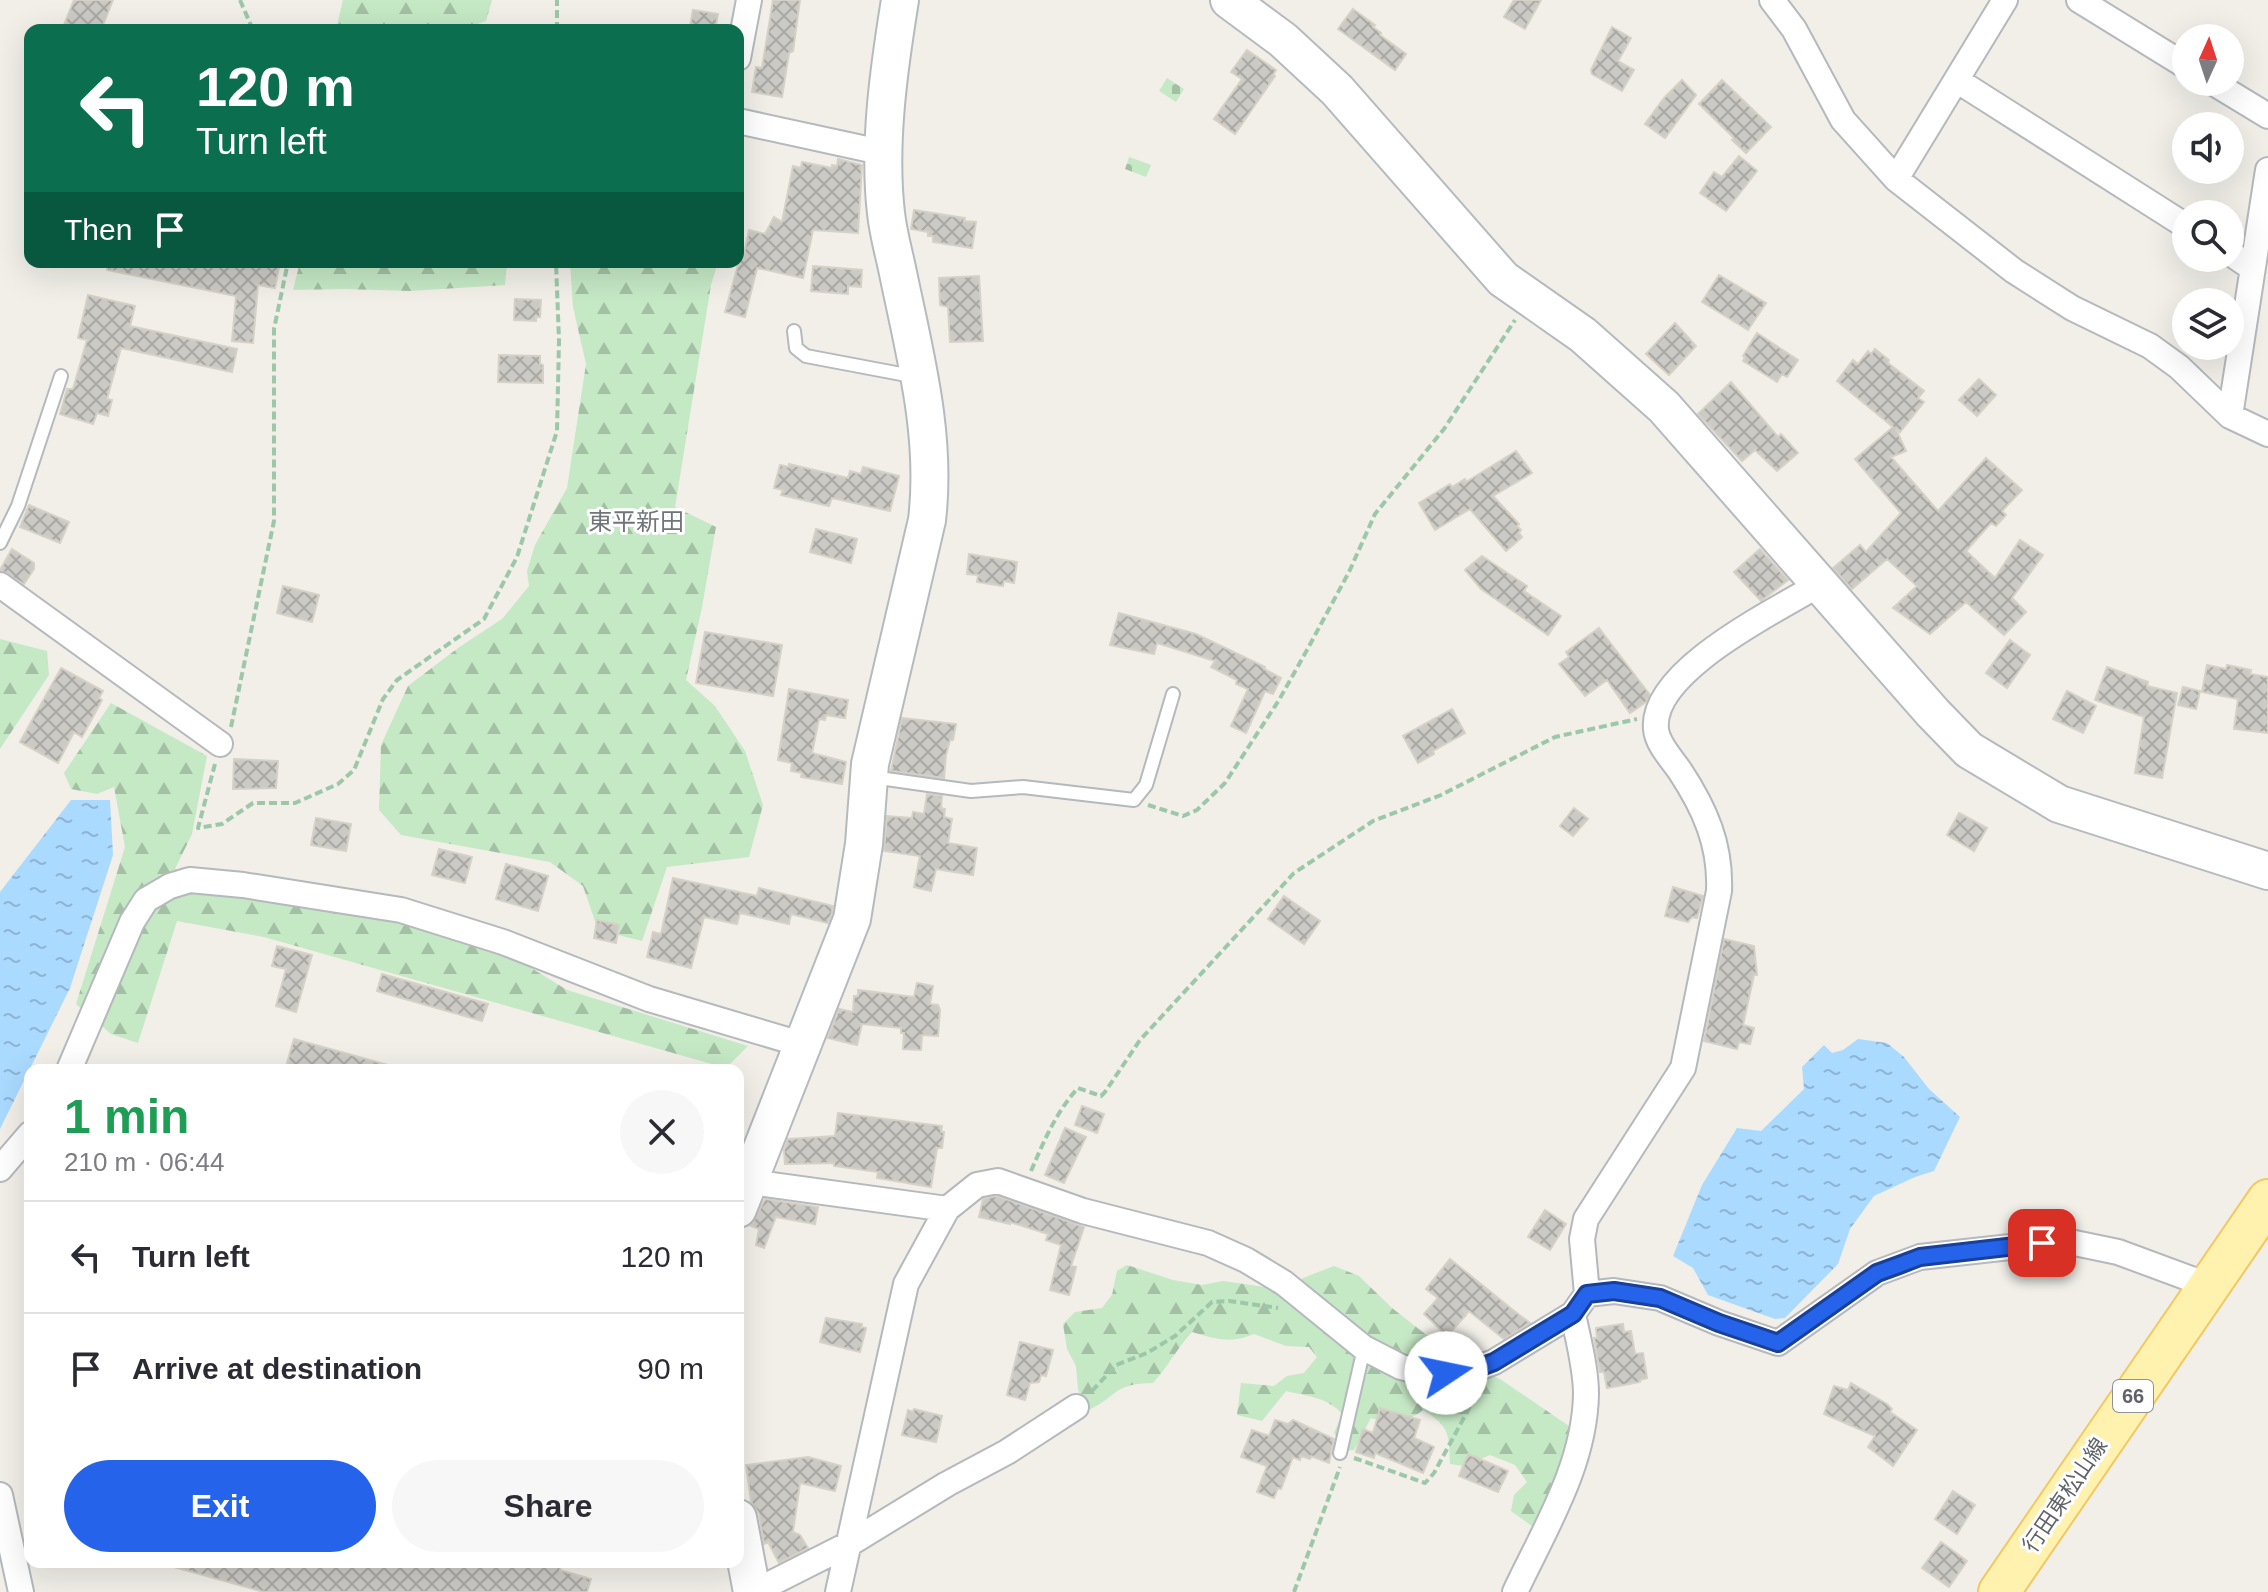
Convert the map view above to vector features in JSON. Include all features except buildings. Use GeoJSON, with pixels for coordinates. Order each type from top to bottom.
{"type":"FeatureCollection","features":[{"type":"Feature","properties":{"kind":"main road","name":"行田東松山線"},"geometry":{"type":"LineString","coordinates":[[1999,1592],[2268,1200]]}},
{"type":"Feature","properties":{"kind":"street"},"geometry":{"type":"LineString","coordinates":[[744,26],[749,0]]}},
{"type":"Feature","properties":{"kind":"street"},"geometry":{"type":"LineString","coordinates":[[900,0],[886,104],[886,212],[920,378],[930,451],[928,509],[868,777],[864,844],[852,919],[744,1196],[947,1209]]}},
{"type":"Feature","properties":{"kind":"street"},"geometry":{"type":"LineString","coordinates":[[1229,0],[1283,40],[1337,90],[1503,279],[1583,335],[1664,407],[1969,750],[2059,804],[2268,871]]}},
{"type":"Feature","properties":{"kind":"street"},"geometry":{"type":"LineString","coordinates":[[1772,0],[1794,29],[1843,120],[1896,179],[2014,271],[2072,308],[2150,346],[2179,367],[2230,416],[2268,434]]}},
{"type":"Feature","properties":{"kind":"street"},"geometry":{"type":"LineString","coordinates":[[1896,179],[2005,0]]}},
{"type":"Feature","properties":{"kind":"street"},"geometry":{"type":"LineString","coordinates":[[2079,0],[2172,57]]}},
{"type":"Feature","properties":{"kind":"street"},"geometry":{"type":"LineString","coordinates":[[1958,81],[2172,217]]}},
{"type":"Feature","properties":{"kind":"street"},"geometry":{"type":"LineString","coordinates":[[2235,96],[2268,116]]}},
{"type":"Feature","properties":{"kind":"street"},"geometry":{"type":"LineString","coordinates":[[744,122],[885,153]]}},
{"type":"Feature","properties":{"kind":"street"},"geometry":{"type":"LineString","coordinates":[[2230,416],[2268,170]]}},
{"type":"Feature","properties":{"kind":"street"},"geometry":{"type":"LineString","coordinates":[[2244,263],[2252,268]]}},
{"type":"Feature","properties":{"kind":"street"},"geometry":{"type":"LineString","coordinates":[[1515,1592],[1561,1498],[1579,1439],[1586,1394],[1580,1304],[1582,1239],[1586,1219],[1683,1068],[1719,891],[1720,868],[1712,830],[1700,802],[1660,742],[1656,731],[1657,715],[1662,701],[1690,666],[1820,584]]}},
{"type":"Feature","properties":{"kind":"street"},"geometry":{"type":"LineString","coordinates":[[0,585],[220,744]]}},
{"type":"Feature","properties":{"kind":"street"},"geometry":{"type":"LineString","coordinates":[[72,1064],[146,900],[170,886],[190,880],[243,885],[401,910],[503,942],[649,999],[804,1045]]}},
{"type":"Feature","properties":{"kind":"street"},"geometry":{"type":"LineString","coordinates":[[0,1169],[24,1141]]}},
{"type":"Feature","properties":{"kind":"street"},"geometry":{"type":"LineString","coordinates":[[838,1592],[906,1284],[947,1209],[977,1185],[987,1181],[1024,1188],[1083,1211],[1208,1243],[1246,1260],[1284,1283],[1364,1348],[1401,1367],[1428,1373],[1464,1373],[1494,1362],[1580,1304],[1614,1291],[1660,1298],[1778,1343],[1877,1273],[1920,1257],[2065,1241],[2118,1252],[2210,1286]]}},
{"type":"Feature","properties":{"kind":"street"},"geometry":{"type":"LineString","coordinates":[[744,1548],[753,1592],[849,1544],[947,1484],[1007,1452],[1076,1407]]}},
{"type":"Feature","properties":{"kind":"street"},"geometry":{"type":"LineString","coordinates":[[0,1495],[21,1592]]}},
{"type":"Feature","properties":{"kind":"lane"},"geometry":{"type":"LineString","coordinates":[[794,331],[796,348],[806,356],[920,378]]}},
{"type":"Feature","properties":{"kind":"lane"},"geometry":{"type":"LineString","coordinates":[[0,543],[18,506],[61,376]]}},
{"type":"Feature","properties":{"kind":"lane"},"geometry":{"type":"LineString","coordinates":[[868,777],[971,791],[1023,787],[1134,800],[1146,785],[1173,694]]}},
{"type":"Feature","properties":{"kind":"lane"},"geometry":{"type":"LineString","coordinates":[[1340,1453],[1364,1348]]}},
{"type":"Feature","properties":{"kind":"path"},"geometry":{"type":"LineString","coordinates":[[240,0],[250,24]]}},
{"type":"Feature","properties":{"kind":"path"},"geometry":{"type":"LineString","coordinates":[[557,0],[557,24]]}},
{"type":"Feature","properties":{"kind":"path"},"geometry":{"type":"LineString","coordinates":[[287,268],[274,329],[274,521],[230,732],[220,744],[198,828],[222,824],[253,803],[295,803],[338,784],[354,770],[383,699],[397,680],[484,619],[517,557],[557,431],[559,341],[556,268]]}},
{"type":"Feature","properties":{"kind":"path"},"geometry":{"type":"LineString","coordinates":[[1134,800],[1183,816],[1197,810],[1225,783],[1279,700],[1307,650],[1349,572],[1375,514],[1444,429],[1529,298]]}},
{"type":"Feature","properties":{"kind":"path"},"geometry":{"type":"LineString","coordinates":[[1024,1188],[1044,1139],[1067,1100],[1078,1088],[1101,1096],[1140,1040],[1294,873],[1373,821],[1441,795],[1555,737],[1657,715]]}},
{"type":"Feature","properties":{"kind":"path"},"geometry":{"type":"LineString","coordinates":[[1076,1407],[1116,1365],[1147,1353],[1175,1336],[1212,1302],[1229,1301],[1317,1311]]}},
{"type":"Feature","properties":{"kind":"path"},"geometry":{"type":"LineString","coordinates":[[1294,1592],[1340,1470],[1340,1453],[1425,1483],[1434,1473],[1494,1362]]}},
{"type":"Feature","properties":{"kind":"green space"},"geometry":{"type":"Polygon","coordinates":[[[343,0],[492,0],[486,21],[477,24],[337,24],[343,0]]]}},
{"type":"Feature","properties":{"kind":"green space"},"geometry":{"type":"Polygon","coordinates":[[[1167,78],[1184,89],[1176,102],[1159,91],[1167,78]]]}},
{"type":"Feature","properties":{"kind":"green space"},"geometry":{"type":"Polygon","coordinates":[[[1129,157],[1151,165],[1146,177],[1125,169],[1129,157]]]}},
{"type":"Feature","properties":{"kind":"green space"},"geometry":{"type":"Polygon","coordinates":[[[298,268],[507,268],[505,285],[410,291],[293,290],[298,268]]]}},
{"type":"Feature","properties":{"kind":"green space"},"geometry":{"type":"Polygon","coordinates":[[[570,268],[716,268],[675,507],[716,527],[686,680],[715,706],[745,751],[763,805],[749,857],[667,867],[642,941],[598,930],[583,886],[550,862],[401,835],[379,810],[381,745],[408,686],[502,619],[529,586],[527,571],[535,545],[567,488],[586,364],[573,307],[570,268]]]}},
{"type":"Feature","properties":{"kind":"green space"},"geometry":{"type":"Polygon","coordinates":[[[0,639],[47,651],[49,675],[0,749],[0,639]]]}},
{"type":"Feature","properties":{"kind":"green space"},"geometry":{"type":"Polygon","coordinates":[[[111,703],[207,756],[192,834],[175,869],[219,895],[304,904],[415,927],[515,958],[567,990],[748,1046],[730,1064],[712,1064],[264,937],[177,921],[138,1043],[111,1034],[76,1004],[125,847],[114,787],[97,794],[71,789],[64,773],[111,703]]]}},
{"type":"Feature","properties":{"kind":"green space"},"geometry":{"type":"Polygon","coordinates":[[[1127,1265],[1173,1280],[1202,1285],[1223,1281],[1293,1291],[1303,1278],[1334,1266],[1359,1276],[1392,1308],[1461,1362],[1500,1379],[1569,1426],[1573,1441],[1536,1529],[1511,1511],[1514,1495],[1527,1482],[1515,1465],[1490,1455],[1465,1466],[1450,1464],[1449,1445],[1443,1426],[1423,1410],[1411,1418],[1398,1421],[1371,1418],[1354,1450],[1346,1451],[1334,1433],[1342,1414],[1316,1398],[1286,1391],[1262,1421],[1237,1415],[1241,1383],[1274,1386],[1287,1376],[1304,1373],[1317,1357],[1309,1347],[1286,1346],[1254,1334],[1223,1339],[1192,1332],[1153,1383],[1122,1388],[1086,1411],[1078,1389],[1076,1366],[1067,1349],[1063,1324],[1075,1312],[1102,1308],[1112,1295],[1117,1271],[1127,1265]]]}},
{"type":"Feature","properties":{"kind":"water"},"geometry":{"type":"Polygon","coordinates":[[[71,800],[110,800],[113,855],[70,988],[32,1064],[24,1064],[24,1081],[0,1129],[0,892],[71,800]]]}},
{"type":"Feature","properties":{"kind":"water"},"geometry":{"type":"Polygon","coordinates":[[[1858,1039],[1887,1043],[1904,1057],[1929,1089],[1960,1117],[1934,1171],[1874,1196],[1850,1229],[1838,1264],[1785,1318],[1775,1319],[1708,1295],[1693,1268],[1673,1256],[1702,1185],[1737,1128],[1761,1131],[1804,1089],[1802,1067],[1824,1045],[1832,1053],[1843,1050],[1858,1039]]]}},
{"type":"Feature","properties":{"kind":"district","name":"東平新田"},"geometry":{"type":"Point","coordinates":[636,521]}},
{"type":"Feature","properties":{"kind":"route"},"geometry":{"type":"LineString","coordinates":[[1446,1373],[1464,1373],[1494,1362],[1573,1314],[1587,1294],[1614,1291],[1660,1298],[1778,1343],[1877,1273],[1920,1257],[2042,1243]]}}]}
